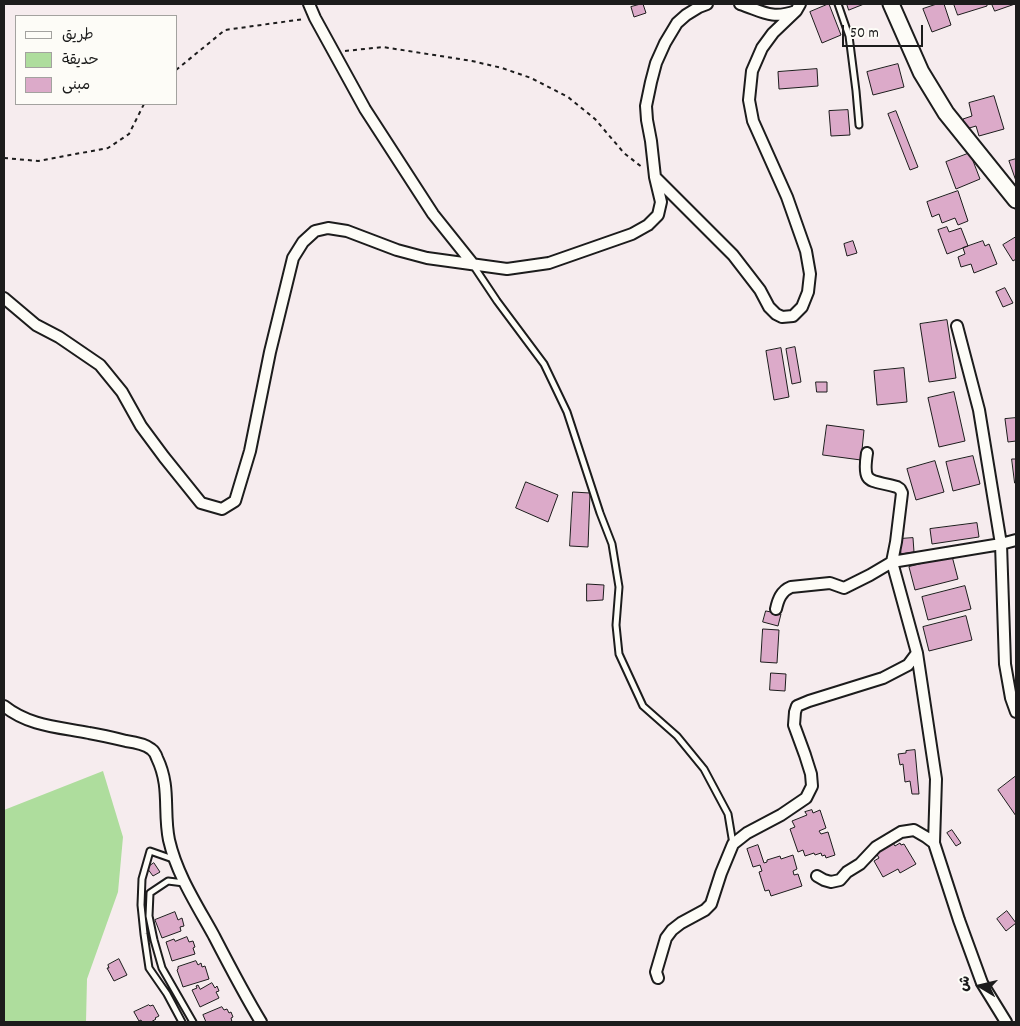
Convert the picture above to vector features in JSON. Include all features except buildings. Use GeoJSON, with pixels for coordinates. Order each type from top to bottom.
{"type":"FeatureCollection","features":[{"type":"Feature","properties":{"kind":"main road"},"geometry":{"type":"LineString","coordinates":[[891,4],[921,72],[946,113],[1016,200]]}},
{"type":"Feature","properties":{"kind":"street"},"geometry":{"type":"LineString","coordinates":[[309,4],[314,18],[365,108],[433,214],[473,264]]}},
{"type":"Feature","properties":{"kind":"street"},"geometry":{"type":"LineString","coordinates":[[4,298],[36,325],[100,365],[122,392],[141,426],[201,503],[222,509],[235,502],[250,451],[270,352],[293,258],[303,242],[315,231],[328,228],[347,231],[397,250],[427,258],[507,269],[549,263],[632,234],[658,216],[661,202],[655,177],[646,106],[659,57],[676,23],[699,7],[707,4]]}},
{"type":"Feature","properties":{"kind":"street"},"geometry":{"type":"LineString","coordinates":[[740,4],[772,15],[788,14],[798,8]]}},
{"type":"Feature","properties":{"kind":"street"},"geometry":{"type":"LineString","coordinates":[[655,177],[733,255],[760,290],[769,307],[776,314],[782,317],[793,316],[802,307],[808,292],[810,274],[806,251],[787,197],[753,121],[749,100],[752,71],[762,48],[773,33],[798,8]]}},
{"type":"Feature","properties":{"kind":"street"},"geometry":{"type":"LineString","coordinates":[[957,326],[978,410],[1001,544],[1005,664],[1011,698],[1016,712]]}},
{"type":"Feature","properties":{"kind":"street"},"geometry":{"type":"LineString","coordinates":[[868,453],[865,467],[865,474],[868,478],[897,487],[902,492],[892,562],[917,653],[936,779],[934,843],[958,920],[982,982],[1006,1022]]}},
{"type":"Feature","properties":{"kind":"street"},"geometry":{"type":"LineString","coordinates":[[776,609],[781,595],[790,587],[830,583],[844,588],[892,562],[1016,540]]}},
{"type":"Feature","properties":{"kind":"street"},"geometry":{"type":"LineString","coordinates":[[658,978],[656,972],[666,938],[681,923],[705,910],[711,904],[733,844],[747,833],[774,820],[806,798],[812,786],[811,774],[794,725],[797,706],[884,678],[908,665],[917,653]]}},
{"type":"Feature","properties":{"kind":"street"},"geometry":{"type":"LineString","coordinates":[[4,706],[13,713],[36,723],[122,740],[150,748],[155,754],[164,776],[169,838],[174,858],[184,883],[261,1022]]}},
{"type":"Feature","properties":{"kind":"street"},"geometry":{"type":"LineString","coordinates":[[817,876],[831,882],[840,880],[847,872],[860,864],[876,847],[901,832],[914,830],[934,843]]}},
{"type":"Feature","properties":{"kind":"lane"},"geometry":{"type":"LineString","coordinates":[[838,4],[849,36],[859,125]]}},
{"type":"Feature","properties":{"kind":"lane"},"geometry":{"type":"LineString","coordinates":[[473,264],[497,301],[544,364],[568,412],[597,504],[612,544],[618,587],[616,625],[619,654],[643,706],[678,736],[704,770],[728,814],[733,844]]}},
{"type":"Feature","properties":{"kind":"lane"},"geometry":{"type":"LineString","coordinates":[[174,858],[150,851],[142,879],[141,905],[148,968],[167,994],[182,1022]]}},
{"type":"Feature","properties":{"kind":"lane"},"geometry":{"type":"LineString","coordinates":[[184,883],[168,880],[150,893],[149,916],[162,968],[193,1022]]}},
{"type":"Feature","properties":{"kind":"path"},"geometry":{"type":"LineString","coordinates":[[178,68],[225,30],[314,18]]}},
{"type":"Feature","properties":{"kind":"path"},"geometry":{"type":"LineString","coordinates":[[333,52],[383,47],[472,61],[502,68],[531,78],[568,97],[595,118],[624,153],[655,177]]}},
{"type":"Feature","properties":{"kind":"path"},"geometry":{"type":"LineString","coordinates":[[4,158],[38,162],[108,148],[129,134],[144,105]]}},
{"type":"Feature","properties":{"kind":"green space"},"geometry":{"type":"Polygon","coordinates":[[[103,771],[123,837],[118,892],[87,979],[86,1022],[4,1022],[4,810],[103,771]]]}}]}
